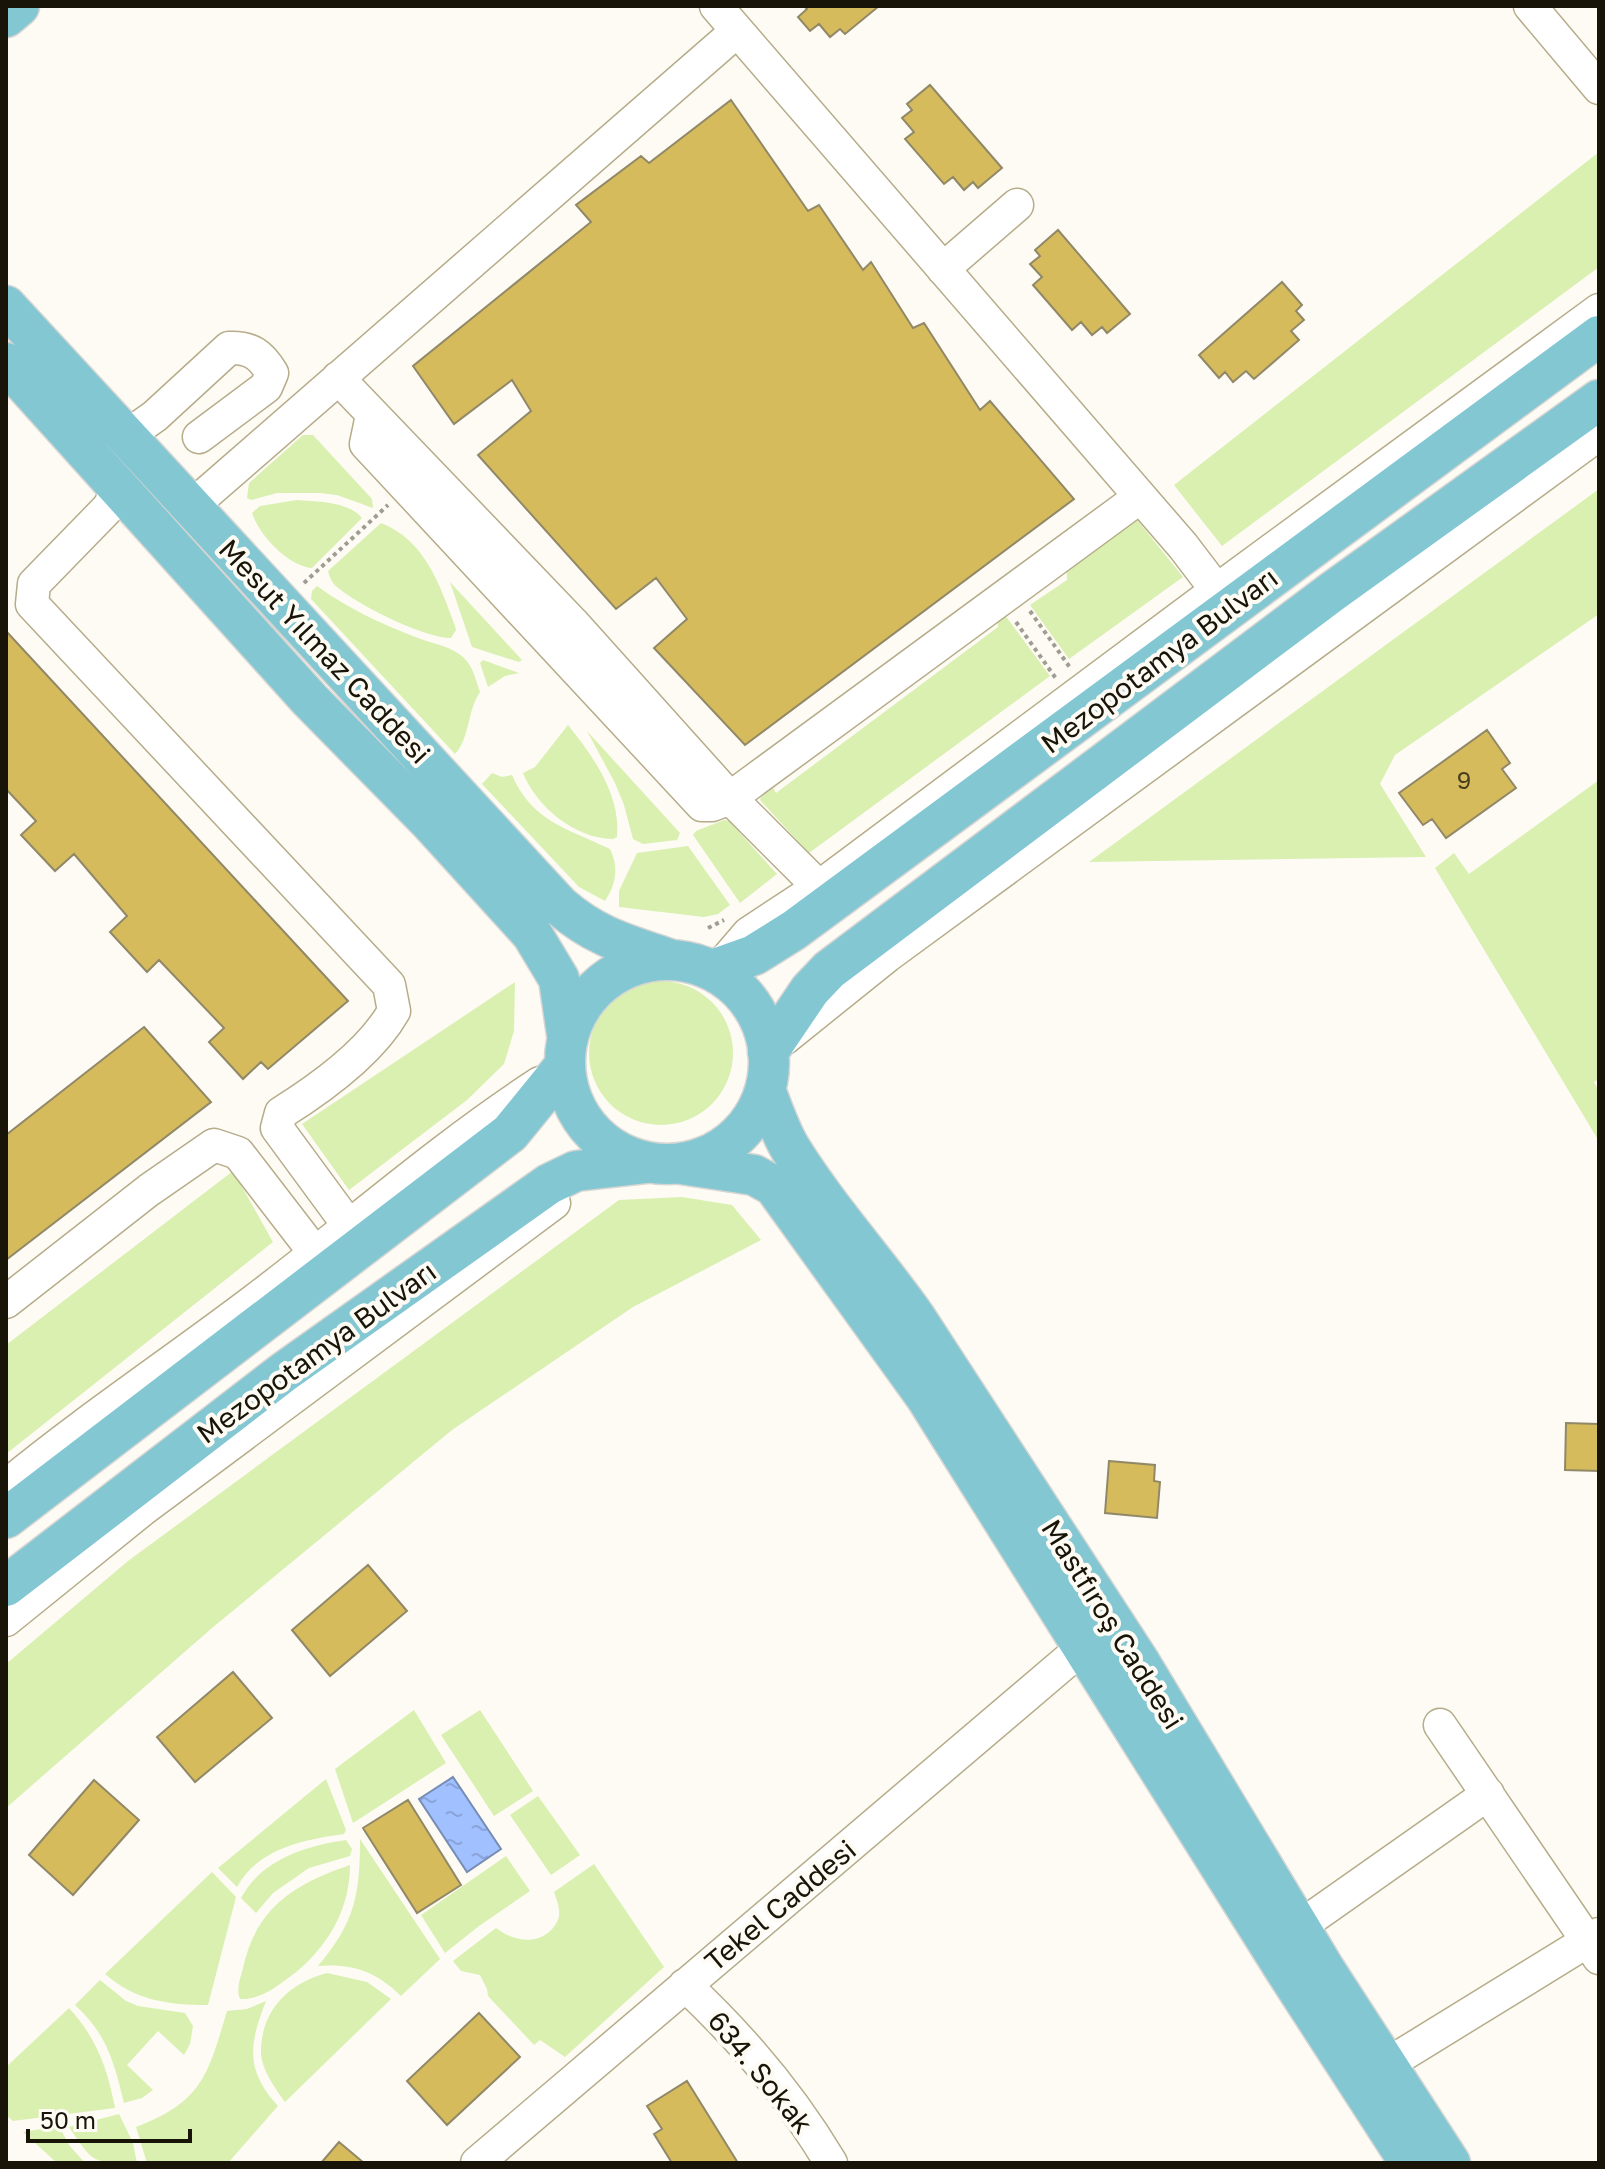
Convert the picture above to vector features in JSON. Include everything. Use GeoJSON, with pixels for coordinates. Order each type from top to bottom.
{"type":"FeatureCollection","features":[{"type":"Feature","properties":{"kind":"main road"},"geometry":{"type":"LineString","coordinates":[[6,17],[19,6]]}},
{"type":"Feature","properties":{"kind":"main road","name":"Mesut Yılmaz Caddesi"},"geometry":{"type":"LineString","coordinates":[[6,306],[560,906],[580,923],[607,939],[669,959]]}},
{"type":"Feature","properties":{"kind":"main road","name":"Mezopotamya Bulvarı"},"geometry":{"type":"LineString","coordinates":[[716,969],[754,955],[794,930],[826,894],[1223,598],[1599,336]]}},
{"type":"Feature","properties":{"kind":"main road","name":"Mesut Yılmaz Caddesi"},"geometry":{"type":"LineString","coordinates":[[6,363],[310,700],[431,823],[532,934],[559,979],[565,1051]]}},
{"type":"Feature","properties":{"kind":"main road","name":"Mezopotamya Bulvarı"},"geometry":{"type":"LineString","coordinates":[[770,1050],[810,990],[829,970],[1332,592],[1599,400]]}},
{"type":"Feature","properties":{"kind":"main road"},"geometry":{"type":"LineString","coordinates":[[669,959],[716,969],[752,1004],[770,1050],[766,1092],[753,1118],[734,1140],[709,1156],[664,1163],[615,1151],[589,1130],[571,1101],[565,1051],[581,1004],[605,979],[635,964],[669,959]]}},
{"type":"Feature","properties":{"kind":"main road","name":"Mezopotamya Bulvarı"},"geometry":{"type":"LineString","coordinates":[[6,1518],[321,1263],[510,1133],[565,1051]]}},
{"type":"Feature","properties":{"kind":"main road","name":"Mastfıroş Caddesi"},"geometry":{"type":"LineString","coordinates":[[766,1092],[789,1146],[828,1203],[886,1275],[1140,1663],[1299,1927],[1450,2163]]}},
{"type":"Feature","properties":{"kind":"main road","name":"Mezopotamya Bulvarı"},"geometry":{"type":"LineString","coordinates":[[6,1586],[284,1372],[549,1184],[576,1171],[664,1163]]}},
{"type":"Feature","properties":{"kind":"main road","name":"Mastfıroş Caddesi"},"geometry":{"type":"LineString","coordinates":[[664,1163],[754,1175],[774,1186],[926,1397],[1410,2163]]}},
{"type":"Feature","properties":{"kind":"street"},"geometry":{"type":"LineString","coordinates":[[716,6],[1140,497],[1223,598],[1599,310]]}},
{"type":"Feature","properties":{"kind":"street"},"geometry":{"type":"LineString","coordinates":[[1530,6],[1599,88]]}},
{"type":"Feature","properties":{"kind":"street"},"geometry":{"type":"LineString","coordinates":[[192,506],[737,31]]}},
{"type":"Feature","properties":{"kind":"street"},"geometry":{"type":"LineString","coordinates":[[943,269],[1017,205]]}},
{"type":"Feature","properties":{"kind":"street"},"geometry":{"type":"LineString","coordinates":[[127,436],[155,416],[229,348],[242,347],[260,355],[272,373],[266,387],[199,437]]}},
{"type":"Feature","properties":{"kind":"street"},"geometry":{"type":"LineString","coordinates":[[338,378],[572,622],[730,798],[826,894]]}},
{"type":"Feature","properties":{"kind":"street"},"geometry":{"type":"LineString","coordinates":[[372,415],[366,444],[702,805],[712,805],[730,798],[1140,497]]}},
{"type":"Feature","properties":{"kind":"street"},"geometry":{"type":"LineString","coordinates":[[770,1050],[887,956],[1599,434]]}},
{"type":"Feature","properties":{"kind":"street"},"geometry":{"type":"LineString","coordinates":[[120,488],[108,508],[34,584],[32,604],[389,985],[394,1011],[383,1031],[316,1092],[281,1113],[277,1128],[349,1226]]}},
{"type":"Feature","properties":{"kind":"street"},"geometry":{"type":"LineString","coordinates":[[6,1486],[59,1442],[255,1300],[321,1263],[349,1226],[520,1096],[565,1051]]}},
{"type":"Feature","properties":{"kind":"street"},"geometry":{"type":"LineString","coordinates":[[6,1302],[149,1190],[214,1145],[238,1153],[321,1263]]}},
{"type":"Feature","properties":{"kind":"street"},"geometry":{"type":"LineString","coordinates":[[6,1620],[142,1510],[561,1197],[584,1184],[664,1163]]}},
{"type":"Feature","properties":{"kind":"street","name":"Tekel Caddesi"},"geometry":{"type":"LineString","coordinates":[[477,2163],[1082,1648]]}},
{"type":"Feature","properties":{"kind":"street"},"geometry":{"type":"LineString","coordinates":[[1386,2065],[1595,1944],[1440,1725]]}},
{"type":"Feature","properties":{"kind":"street"},"geometry":{"type":"LineString","coordinates":[[1299,1927],[1488,1794]]}},
{"type":"Feature","properties":{"kind":"street","name":"634. Sokak"},"geometry":{"type":"LineString","coordinates":[[685,1985],[720,2018],[809,2127],[831,2163]]}},
{"type":"Feature","properties":{"kind":"path"},"geometry":{"type":"LineString","coordinates":[[296,591],[407,488]]}},
{"type":"Feature","properties":{"kind":"path"},"geometry":{"type":"LineString","coordinates":[[1007,595],[1078,677]]}},
{"type":"Feature","properties":{"kind":"path"},"geometry":{"type":"LineString","coordinates":[[1007,595],[1064,688]]}},
{"type":"Feature","properties":{"kind":"green space"},"geometry":{"type":"Polygon","coordinates":[[[1599,152],[1599,267],[1222,546],[1174,485],[1599,152]]]}},
{"type":"Feature","properties":{"kind":"green space"},"geometry":{"type":"Polygon","coordinates":[[[303,435],[313,435],[372,499],[373,508],[337,495],[320,493],[277,493],[251,500],[247,498],[249,483],[303,435]]]}},
{"type":"Feature","properties":{"kind":"green space"},"geometry":{"type":"Polygon","coordinates":[[[1599,489],[1599,614],[1395,755],[1380,784],[1426,857],[1089,862],[1599,489]]]}},
{"type":"Feature","properties":{"kind":"green space"},"geometry":{"type":"Polygon","coordinates":[[[297,500],[341,505],[362,518],[312,568],[284,556],[261,531],[252,513],[260,506],[297,500]]]}},
{"type":"Feature","properties":{"kind":"green space"},"geometry":{"type":"Polygon","coordinates":[[[1134,516],[1183,577],[1069,659],[1030,605],[1067,580],[1066,562],[1134,516]]]}},
{"type":"Feature","properties":{"kind":"green space"},"geometry":{"type":"Polygon","coordinates":[[[381,523],[409,540],[429,566],[455,626],[451,638],[425,633],[392,619],[360,603],[332,582],[328,571],[381,523]]]}},
{"type":"Feature","properties":{"kind":"green space"},"geometry":{"type":"Polygon","coordinates":[[[450,582],[522,660],[519,662],[472,647],[450,582]]]}},
{"type":"Feature","properties":{"kind":"green space"},"geometry":{"type":"Polygon","coordinates":[[[317,586],[366,615],[448,648],[467,661],[480,692],[455,754],[311,599],[312,591],[317,586]]]}},
{"type":"Feature","properties":{"kind":"green space"},"geometry":{"type":"Polygon","coordinates":[[[999,607],[1050,676],[809,853],[760,800],[761,797],[773,788],[776,793],[998,627],[999,607]]]}},
{"type":"Feature","properties":{"kind":"green space"},"geometry":{"type":"Polygon","coordinates":[[[483,660],[519,673],[505,676],[488,687],[480,663],[483,660]]]}},
{"type":"Feature","properties":{"kind":"green space"},"geometry":{"type":"Polygon","coordinates":[[[568,725],[596,763],[610,791],[617,821],[617,837],[613,839],[599,838],[571,827],[537,797],[523,773],[535,767],[568,725]]]}},
{"type":"Feature","properties":{"kind":"green space"},"geometry":{"type":"Polygon","coordinates":[[[587,731],[680,833],[677,840],[643,844],[633,839],[615,783],[587,731]]]}},
{"type":"Feature","properties":{"kind":"green space"},"geometry":{"type":"Polygon","coordinates":[[[492,773],[502,777],[512,775],[520,791],[541,814],[610,849],[615,862],[615,876],[605,901],[579,887],[482,784],[492,773]]]}},
{"type":"Feature","properties":{"kind":"green space"},"geometry":{"type":"Polygon","coordinates":[[[1599,780],[1599,1079],[1594,1082],[1599,1091],[1597,1138],[1435,868],[1454,853],[1469,874],[1599,780]]]}},
{"type":"Feature","properties":{"kind":"green space"},"geometry":{"type":"Polygon","coordinates":[[[724,820],[729,821],[777,874],[740,903],[693,835],[724,820]]]}},
{"type":"Feature","properties":{"kind":"green space"},"geometry":{"type":"Polygon","coordinates":[[[688,846],[730,905],[718,914],[704,917],[619,907],[619,891],[637,853],[688,846]]]}},
{"type":"Feature","properties":{"kind":"green space"},"geometry":{"type":"Polygon","coordinates":[[[661,981],[689,986],[712,1002],[728,1025],[733,1053],[728,1081],[712,1104],[689,1120],[661,1125],[633,1120],[610,1104],[594,1081],[589,1053],[594,1025],[610,1002],[633,986],[661,981]]]}},
{"type":"Feature","properties":{"kind":"green space"},"geometry":{"type":"Polygon","coordinates":[[[515,982],[514,1031],[504,1064],[467,1100],[349,1190],[302,1124],[515,982]]]}},
{"type":"Feature","properties":{"kind":"green space"},"geometry":{"type":"Polygon","coordinates":[[[233,1171],[273,1242],[6,1454],[6,1345],[233,1171]]]}},
{"type":"Feature","properties":{"kind":"green space"},"geometry":{"type":"Polygon","coordinates":[[[682,1197],[732,1205],[761,1240],[633,1307],[452,1430],[212,1628],[6,1808],[6,1664],[128,1561],[619,1200],[682,1197]]]}},
{"type":"Feature","properties":{"kind":"green space"},"geometry":{"type":"Polygon","coordinates":[[[414,1710],[446,1763],[353,1823],[335,1769],[414,1710]]]}},
{"type":"Feature","properties":{"kind":"green space"},"geometry":{"type":"Polygon","coordinates":[[[480,1710],[533,1791],[494,1816],[441,1735],[480,1710]]]}},
{"type":"Feature","properties":{"kind":"green space"},"geometry":{"type":"Polygon","coordinates":[[[326,1779],[346,1830],[344,1834],[283,1848],[257,1863],[237,1887],[218,1868],[326,1779]]]}},
{"type":"Feature","properties":{"kind":"green space"},"geometry":{"type":"Polygon","coordinates":[[[538,1796],[580,1855],[551,1875],[510,1815],[538,1796]]]}},
{"type":"Feature","properties":{"kind":"green space"},"geometry":{"type":"Polygon","coordinates":[[[360,1839],[440,1959],[401,1996],[382,1980],[363,1970],[318,1966],[340,1935],[353,1907],[359,1876],[360,1839]]]}},
{"type":"Feature","properties":{"kind":"green space"},"geometry":{"type":"Polygon","coordinates":[[[346,1840],[352,1849],[350,1856],[309,1868],[273,1893],[256,1913],[241,1898],[261,1873],[273,1864],[316,1846],[346,1840]]]}},
{"type":"Feature","properties":{"kind":"green space"},"geometry":{"type":"Polygon","coordinates":[[[506,1856],[530,1891],[445,1953],[421,1915],[506,1856]]]}},
{"type":"Feature","properties":{"kind":"green space"},"geometry":{"type":"Polygon","coordinates":[[[594,1864],[664,1967],[565,2057],[540,2040],[534,2045],[488,1996],[480,1975],[461,1971],[453,1961],[496,1928],[525,1940],[547,1934],[559,1915],[554,1892],[594,1864]]]}},
{"type":"Feature","properties":{"kind":"green space"},"geometry":{"type":"Polygon","coordinates":[[[350,1865],[345,1901],[321,1947],[309,1961],[276,1987],[256,1997],[240,1999],[239,1984],[249,1947],[268,1914],[295,1890],[350,1865]]]}},
{"type":"Feature","properties":{"kind":"green space"},"geometry":{"type":"Polygon","coordinates":[[[212,1872],[236,1897],[208,2005],[154,2000],[129,1990],[105,1974],[212,1872]]]}},
{"type":"Feature","properties":{"kind":"green space"},"geometry":{"type":"Polygon","coordinates":[[[327,1973],[367,1982],[391,1999],[285,2102],[263,2065],[262,2037],[266,2023],[289,1991],[327,1973]]]}},
{"type":"Feature","properties":{"kind":"green space"},"geometry":{"type":"Polygon","coordinates":[[[100,1980],[126,2001],[138,2006],[185,2013],[193,2026],[190,2044],[184,2055],[158,2031],[127,2065],[153,2090],[142,2098],[124,2103],[117,2074],[102,2038],[75,2005],[100,1980]]]}},
{"type":"Feature","properties":{"kind":"green space"},"geometry":{"type":"Polygon","coordinates":[[[266,2001],[256,2030],[253,2056],[260,2080],[278,2106],[228,2163],[147,2163],[136,2127],[175,2107],[199,2084],[214,2053],[227,2011],[247,2009],[266,2001]]]}},
{"type":"Feature","properties":{"kind":"green space"},"geometry":{"type":"Polygon","coordinates":[[[69,2008],[100,2054],[115,2108],[13,2121],[6,2115],[6,2067],[69,2008]]]}},
{"type":"Feature","properties":{"kind":"green space"},"geometry":{"type":"Polygon","coordinates":[[[119,2114],[133,2143],[137,2163],[111,2163],[96,2159],[69,2127],[119,2114]]]}},
{"type":"Feature","properties":{"kind":"green space"},"geometry":{"type":"Polygon","coordinates":[[[59,2126],[69,2145],[85,2163],[57,2163],[23,2132],[59,2126]]]}},
{"type":"Feature","properties":{"kind":"water"},"geometry":{"type":"Polygon","coordinates":[[[453,1777],[501,1849],[467,1872],[419,1799],[453,1777]]]}},
{"type":"Feature","properties":{"kind":"building"},"geometry":{"type":"Polygon","coordinates":[[[804,6],[879,6],[845,34],[840,29],[830,37],[819,24],[810,31],[798,17],[807,9],[804,6]]]}},
{"type":"Feature","properties":{"kind":"building"},"geometry":{"type":"Polygon","coordinates":[[[930,85],[1002,168],[978,188],[973,182],[964,190],[953,177],[944,184],[905,139],[914,132],[902,118],[912,110],[907,104],[930,85]]]}},
{"type":"Feature","properties":{"kind":"building"},"geometry":{"type":"Polygon","coordinates":[[[731,100],[808,211],[819,205],[863,270],[871,262],[913,328],[924,323],[980,410],[990,401],[1074,499],[745,745],[654,648],[687,619],[656,578],[616,609],[478,455],[531,411],[512,380],[454,424],[413,366],[591,222],[576,205],[641,156],[649,163],[731,100]]]}},
{"type":"Feature","properties":{"kind":"building"},"geometry":{"type":"Polygon","coordinates":[[[1058,230],[1130,314],[1107,333],[1102,327],[1092,335],[1081,322],[1072,330],[1033,285],[1042,277],[1030,264],[1040,256],[1035,250],[1058,230]]]}},
{"type":"Feature","properties":{"kind":"building"},"geometry":{"type":"Polygon","coordinates":[[[1282,282],[1302,305],[1296,311],[1304,320],[1291,331],[1299,340],[1254,379],[1246,371],[1233,382],[1225,372],[1219,378],[1199,355],[1282,282]]]}},
{"type":"Feature","properties":{"kind":"building"},"geometry":{"type":"Polygon","coordinates":[[[6,631],[348,1001],[268,1069],[261,1062],[243,1079],[209,1042],[224,1028],[159,960],[147,972],[110,932],[127,916],[74,854],[55,871],[21,835],[36,821],[6,789],[6,631]]]}},
{"type":"Feature","properties":{"kind":"building"},"geometry":{"type":"Polygon","coordinates":[[[1487,730],[1510,763],[1502,769],[1516,788],[1446,838],[1432,819],[1423,825],[1399,793],[1487,730]]]}},
{"type":"Feature","properties":{"kind":"building"},"geometry":{"type":"Polygon","coordinates":[[[144,1027],[211,1102],[6,1260],[6,1135],[144,1027]]]}},
{"type":"Feature","properties":{"kind":"building"},"geometry":{"type":"Polygon","coordinates":[[[1566,1423],[1599,1424],[1599,1471],[1565,1470],[1566,1423]]]}},
{"type":"Feature","properties":{"kind":"building"},"geometry":{"type":"Polygon","coordinates":[[[1109,1461],[1155,1465],[1154,1481],[1160,1482],[1157,1518],[1105,1513],[1109,1461]]]}},
{"type":"Feature","properties":{"kind":"building"},"geometry":{"type":"Polygon","coordinates":[[[368,1565],[407,1611],[330,1676],[292,1630],[368,1565]]]}},
{"type":"Feature","properties":{"kind":"building"},"geometry":{"type":"Polygon","coordinates":[[[233,1672],[272,1718],[195,1782],[157,1737],[233,1672]]]}},
{"type":"Feature","properties":{"kind":"building"},"geometry":{"type":"Polygon","coordinates":[[[94,1780],[139,1820],[73,1895],[29,1855],[94,1780]]]}},
{"type":"Feature","properties":{"kind":"building"},"geometry":{"type":"Polygon","coordinates":[[[408,1800],[461,1885],[417,1913],[363,1828],[408,1800]]]}},
{"type":"Feature","properties":{"kind":"building"},"geometry":{"type":"Polygon","coordinates":[[[479,2013],[520,2057],[447,2125],[407,2081],[479,2013]]]}},
{"type":"Feature","properties":{"kind":"building"},"geometry":{"type":"Polygon","coordinates":[[[687,2081],[738,2163],[672,2163],[654,2134],[662,2129],[647,2106],[687,2081]]]}},
{"type":"Feature","properties":{"kind":"building"},"geometry":{"type":"Polygon","coordinates":[[[339,2142],[364,2163],[321,2163],[339,2142]]]}}]}
